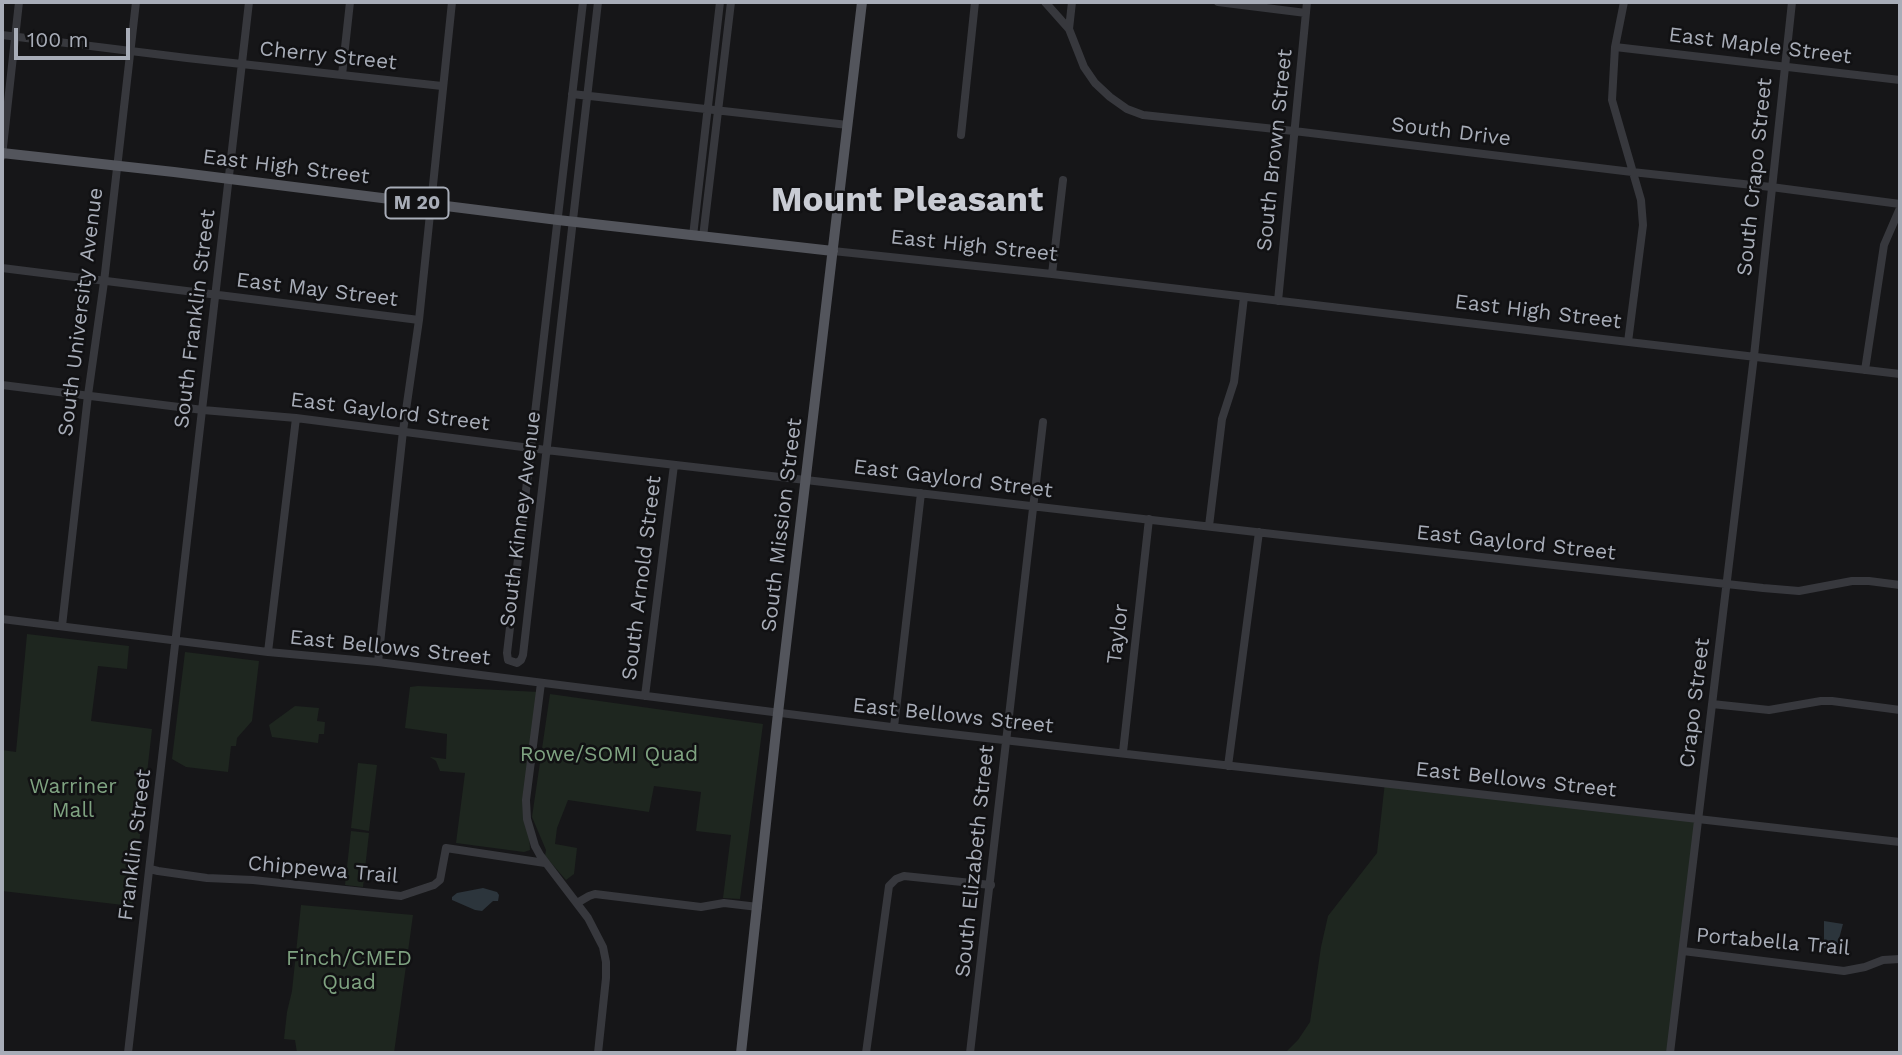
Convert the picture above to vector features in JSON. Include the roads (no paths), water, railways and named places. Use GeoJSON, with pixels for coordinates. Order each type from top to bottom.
{"type":"FeatureCollection","features":[{"type":"Feature","properties":{"kind":"main road","name":"South Mission Street"},"geometry":{"type":"LineString","coordinates":[[741,1053],[778,713],[862,2]]}},
{"type":"Feature","properties":{"kind":"main road","name":"East High Street"},"geometry":{"type":"LineString","coordinates":[[2,154],[116,165],[832,251]]}},
{"type":"Feature","properties":{"kind":"street"},"geometry":{"type":"LineString","coordinates":[[2,154],[19,2]]}},
{"type":"Feature","properties":{"kind":"street","name":"South University Avenue"},"geometry":{"type":"LineString","coordinates":[[62,626],[136,2]]}},
{"type":"Feature","properties":{"kind":"street","name":"South Franklin Street"},"geometry":{"type":"LineString","coordinates":[[176,641],[249,2]]}},
{"type":"Feature","properties":{"kind":"street"},"geometry":{"type":"LineString","coordinates":[[342,75],[350,2]]}},
{"type":"Feature","properties":{"kind":"street"},"geometry":{"type":"LineString","coordinates":[[378,662],[403,431],[419,320],[452,2]]}},
{"type":"Feature","properties":{"kind":"street","name":"South Kinney Avenue"},"geometry":{"type":"LineString","coordinates":[[583,2],[507,653],[508,660],[516,663],[521,660],[523,654],[598,2]]}},
{"type":"Feature","properties":{"kind":"street"},"geometry":{"type":"LineString","coordinates":[[698,237],[720,2]]}},
{"type":"Feature","properties":{"kind":"street"},"geometry":{"type":"LineString","coordinates":[[698,237],[718,110],[731,2]]}},
{"type":"Feature","properties":{"kind":"street"},"geometry":{"type":"LineString","coordinates":[[961,135],[975,2]]}},
{"type":"Feature","properties":{"kind":"street"},"geometry":{"type":"LineString","coordinates":[[1045,2],[1069,29]]}},
{"type":"Feature","properties":{"kind":"street","name":"South Drive"},"geometry":{"type":"LineString","coordinates":[[1072,2],[1069,29],[1084,67],[1095,83],[1110,97],[1143,115],[1771,187],[1900,206]]}},
{"type":"Feature","properties":{"kind":"street"},"geometry":{"type":"LineString","coordinates":[[1218,2],[1306,13]]}},
{"type":"Feature","properties":{"kind":"street","name":"South Brown Street"},"geometry":{"type":"LineString","coordinates":[[1278,301],[1307,2]]}},
{"type":"Feature","properties":{"kind":"street"},"geometry":{"type":"LineString","coordinates":[[1624,2],[1615,47],[1612,100],[1641,200],[1643,225],[1628,342]]}},
{"type":"Feature","properties":{"kind":"street","name":"South Crapo Street"},"geometry":{"type":"LineString","coordinates":[[1754,356],[1792,2]]}},
{"type":"Feature","properties":{"kind":"street","name":"Cherry Street"},"geometry":{"type":"LineString","coordinates":[[2,36],[442,86]]}},
{"type":"Feature","properties":{"kind":"street","name":"East Maple Street"},"geometry":{"type":"LineString","coordinates":[[1615,47],[1900,79]]}},
{"type":"Feature","properties":{"kind":"street"},"geometry":{"type":"LineString","coordinates":[[572,94],[848,125]]}},
{"type":"Feature","properties":{"kind":"street"},"geometry":{"type":"LineString","coordinates":[[1052,274],[1063,180]]}},
{"type":"Feature","properties":{"kind":"street"},"geometry":{"type":"LineString","coordinates":[[1866,370],[1884,245],[1900,206]]}},
{"type":"Feature","properties":{"kind":"street","name":"East High Street"},"geometry":{"type":"LineString","coordinates":[[832,251],[1052,274],[1900,374]]}},
{"type":"Feature","properties":{"kind":"street","name":"East May Street"},"geometry":{"type":"LineString","coordinates":[[2,268],[419,320]]}},
{"type":"Feature","properties":{"kind":"street"},"geometry":{"type":"LineString","coordinates":[[1209,526],[1222,419],[1234,382],[1244,297]]}},
{"type":"Feature","properties":{"kind":"street","name":"Crapo Street"},"geometry":{"type":"LineString","coordinates":[[1670,1053],[1754,356]]}},
{"type":"Feature","properties":{"kind":"street","name":"East Gaylord Street"},"geometry":{"type":"LineString","coordinates":[[2,385],[674,465],[1727,584],[1799,591],[1852,581],[1900,585]]}},
{"type":"Feature","properties":{"kind":"street"},"geometry":{"type":"LineString","coordinates":[[268,652],[296,418]]}},
{"type":"Feature","properties":{"kind":"street","name":"South Elizabeth Street"},"geometry":{"type":"LineString","coordinates":[[970,1053],[1043,422]]}},
{"type":"Feature","properties":{"kind":"street","name":"South Arnold Street"},"geometry":{"type":"LineString","coordinates":[[645,696],[674,465]]}},
{"type":"Feature","properties":{"kind":"street"},"geometry":{"type":"LineString","coordinates":[[894,727],[921,493]]}},
{"type":"Feature","properties":{"kind":"street","name":"Taylor"},"geometry":{"type":"LineString","coordinates":[[1122,752],[1149,519]]}},
{"type":"Feature","properties":{"kind":"street"},"geometry":{"type":"LineString","coordinates":[[1228,766],[1259,532]]}},
{"type":"Feature","properties":{"kind":"street","name":"East Bellows Street"},"geometry":{"type":"LineString","coordinates":[[2,619],[268,652],[378,662],[894,727],[1900,842]]}},
{"type":"Feature","properties":{"kind":"street","name":"Franklin Street"},"geometry":{"type":"LineString","coordinates":[[128,1053],[176,641]]}},
{"type":"Feature","properties":{"kind":"street"},"geometry":{"type":"LineString","coordinates":[[541,683],[526,805],[527,819],[535,846],[545,863],[577,903],[600,939],[606,962],[606,986],[598,1053]]}},
{"type":"Feature","properties":{"kind":"street"},"geometry":{"type":"LineString","coordinates":[[1712,704],[1769,710],[1832,701],[1900,710]]}},
{"type":"Feature","properties":{"kind":"street","name":"Chippewa Trail"},"geometry":{"type":"LineString","coordinates":[[150,869],[207,878],[253,880],[401,896],[427,888],[440,880],[446,848],[545,863]]}},
{"type":"Feature","properties":{"kind":"street"},"geometry":{"type":"LineString","coordinates":[[866,1053],[889,886],[904,876],[991,886]]}},
{"type":"Feature","properties":{"kind":"street"},"geometry":{"type":"LineString","coordinates":[[577,903],[595,894],[701,907],[724,904],[758,907]]}},
{"type":"Feature","properties":{"kind":"street","name":"Portabella Trail"},"geometry":{"type":"LineString","coordinates":[[1683,951],[1844,971],[1884,960],[1900,959]]}},
{"type":"Feature","properties":{"kind":"district","name":"Mount Pleasant"},"geometry":{"type":"Point","coordinates":[907,201]}},
{"type":"Feature","properties":{"kind":"park label","name":"Rowe/SOMI Quad"},"geometry":{"type":"Point","coordinates":[609,755]}},
{"type":"Feature","properties":{"kind":"park label","name":"Warriner Mall"},"geometry":{"type":"Point","coordinates":[73,799]}},
{"type":"Feature","properties":{"kind":"park label","name":"Finch/CMED Quad"},"geometry":{"type":"Point","coordinates":[349,971]}}]}
